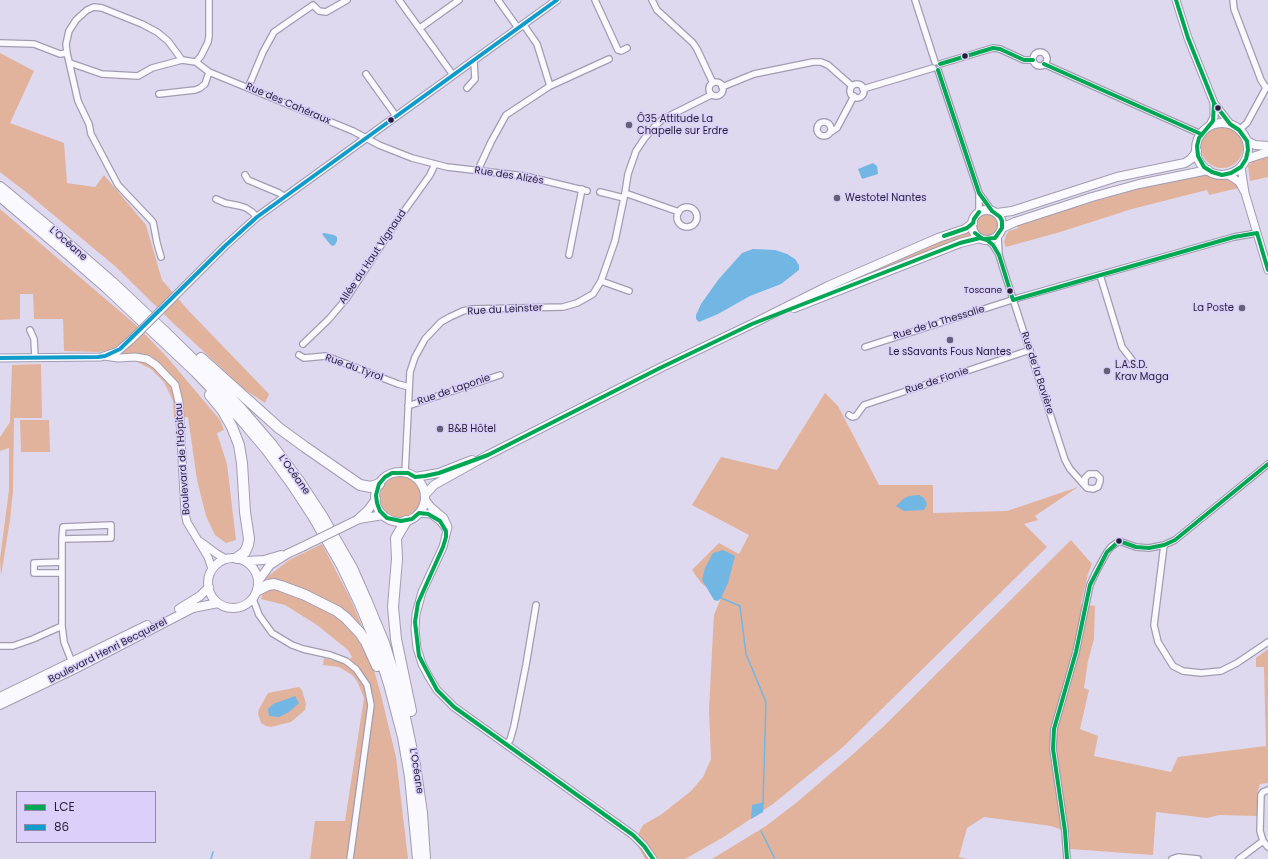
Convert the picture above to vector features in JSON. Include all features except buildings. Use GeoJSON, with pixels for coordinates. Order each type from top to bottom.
{"type":"FeatureCollection","features":[{"type":"Feature","properties":{"kind":"highway","name":"L’Océane"},"geometry":{"type":"LineString","coordinates":[[0,187],[86,260],[166,332],[227,394],[272,445],[307,493],[337,540],[384,643],[400,694],[416,765],[422,813],[425,859]]}},
{"type":"Feature","properties":{"kind":"highway","name":"L’Océane"},"geometry":{"type":"LineString","coordinates":[[0,196],[107,288],[187,363],[230,408],[266,450],[292,484],[317,522],[342,566],[368,624],[383,663],[398,717],[410,777],[418,859]]}},
{"type":"Feature","properties":{"kind":"highway"},"geometry":{"type":"LineString","coordinates":[[166,332],[173,333],[268,419],[306,447],[360,485],[371,487],[380,484]]}},
{"type":"Feature","properties":{"kind":"highway"},"geometry":{"type":"LineString","coordinates":[[187,363],[191,374],[223,411],[232,427],[239,445],[249,539],[242,560]]}},
{"type":"Feature","properties":{"kind":"highway"},"geometry":{"type":"LineString","coordinates":[[406,521],[396,538],[397,559],[393,592],[393,607],[396,638],[418,752],[416,765]]}},
{"type":"Feature","properties":{"kind":"highway"},"geometry":{"type":"LineString","coordinates":[[256,590],[274,584],[281,586],[326,605],[346,618],[366,642],[378,667],[390,706],[398,717]]}},
{"type":"Feature","properties":{"kind":"main road"},"geometry":{"type":"LineString","coordinates":[[1219,124],[1230,124],[1239,130],[1247,141],[1248,150],[1246,159],[1241,167],[1235,172],[1228,174],[1217,174],[1208,170],[1199,160],[1197,151],[1198,142],[1201,134],[1209,127],[1219,124]]}},
{"type":"Feature","properties":{"kind":"main road"},"geometry":{"type":"LineString","coordinates":[[1247,141],[1258,145],[1268,146]]}},
{"type":"Feature","properties":{"kind":"main road"},"geometry":{"type":"LineString","coordinates":[[984,239],[975,233],[973,223],[979,212],[1012,211],[1117,177],[1185,163],[1191,159],[1197,151]]}},
{"type":"Feature","properties":{"kind":"main road"},"geometry":{"type":"LineString","coordinates":[[1246,159],[1268,152]]}},
{"type":"Feature","properties":{"kind":"main road"},"geometry":{"type":"LineString","coordinates":[[752,324],[960,242],[995,238],[1000,232],[1015,222],[1138,184],[1208,170]]}},
{"type":"Feature","properties":{"kind":"main road"},"geometry":{"type":"LineString","coordinates":[[994,212],[1002,221],[1000,232]]}},
{"type":"Feature","properties":{"kind":"main road"},"geometry":{"type":"LineString","coordinates":[[425,497],[434,485],[488,454],[660,368],[828,286],[932,241],[964,229],[973,223]]}},
{"type":"Feature","properties":{"kind":"main road"},"geometry":{"type":"LineString","coordinates":[[416,477],[439,473],[488,454]]}},
{"type":"Feature","properties":{"kind":"main road"},"geometry":{"type":"LineString","coordinates":[[397,472],[405,472],[416,477],[423,486],[425,497],[423,506],[419,513],[406,521],[392,520],[383,515],[378,508],[376,491],[388,475],[397,472]]}},
{"type":"Feature","properties":{"kind":"main road"},"geometry":{"type":"LineString","coordinates":[[357,520],[368,510],[376,499]]}},
{"type":"Feature","properties":{"kind":"main road"},"geometry":{"type":"LineString","coordinates":[[287,554],[264,560],[226,559],[218,563],[212,569],[208,580],[213,597],[218,603],[227,608],[244,606],[256,590],[270,566],[287,554],[357,520],[383,515]]}},
{"type":"Feature","properties":{"kind":"main road"},"geometry":{"type":"LineString","coordinates":[[242,560],[255,569],[256,590]]}},
{"type":"Feature","properties":{"kind":"main road","name":"Boulevard Henri Becquerel"},"geometry":{"type":"LineString","coordinates":[[0,706],[187,605],[200,596],[209,587]]}},
{"type":"Feature","properties":{"kind":"main road","name":"Boulevard Henri Becquerel"},"geometry":{"type":"LineString","coordinates":[[0,697],[74,665],[194,608],[218,603]]}},
{"type":"Feature","properties":{"kind":"street"},"geometry":{"type":"LineString","coordinates":[[94,7],[95,0]]}},
{"type":"Feature","properties":{"kind":"street"},"geometry":{"type":"LineString","coordinates":[[196,62],[202,55],[210,36],[209,0]]}},
{"type":"Feature","properties":{"kind":"street"},"geometry":{"type":"LineString","coordinates":[[248,88],[265,46],[274,32],[313,5],[319,11],[326,12],[347,0]]}},
{"type":"Feature","properties":{"kind":"street"},"geometry":{"type":"LineString","coordinates":[[400,0],[453,75]]}},
{"type":"Feature","properties":{"kind":"street"},"geometry":{"type":"LineString","coordinates":[[420,28],[460,0]]}},
{"type":"Feature","properties":{"kind":"street"},"geometry":{"type":"LineString","coordinates":[[498,0],[537,44],[550,86]]}},
{"type":"Feature","properties":{"kind":"street"},"geometry":{"type":"LineString","coordinates":[[104,356],[122,347],[132,339],[257,217],[557,0]]}},
{"type":"Feature","properties":{"kind":"street"},"geometry":{"type":"LineString","coordinates":[[595,0],[618,50],[621,51],[627,48]]}},
{"type":"Feature","properties":{"kind":"street"},"geometry":{"type":"LineString","coordinates":[[652,0],[657,10],[697,48],[713,83]]}},
{"type":"Feature","properties":{"kind":"street"},"geometry":{"type":"LineString","coordinates":[[915,0],[979,193],[979,212]]}},
{"type":"Feature","properties":{"kind":"street"},"geometry":{"type":"LineString","coordinates":[[1176,0],[1188,38],[1214,103],[1230,124]]}},
{"type":"Feature","properties":{"kind":"street"},"geometry":{"type":"LineString","coordinates":[[1233,0],[1234,9],[1261,80],[1267,88],[1247,123],[1239,130]]}},
{"type":"Feature","properties":{"kind":"street"},"geometry":{"type":"LineString","coordinates":[[70,63],[102,74],[138,76],[152,68],[182,60],[168,41],[157,32],[135,21],[102,8],[94,7],[87,10],[76,20],[69,31],[66,44],[67,54],[78,101],[89,124],[91,134],[118,185],[153,222],[161,257]]}},
{"type":"Feature","properties":{"kind":"street"},"geometry":{"type":"LineString","coordinates":[[0,43],[34,44],[60,54],[67,54]]}},
{"type":"Feature","properties":{"kind":"street"},"geometry":{"type":"LineString","coordinates":[[863,89],[993,48],[1024,60],[1033,60]]}},
{"type":"Feature","properties":{"kind":"street"},"geometry":{"type":"LineString","coordinates":[[1044,64],[1047,58],[1045,54],[1042,52],[1034,54],[1033,60],[1037,65],[1044,64],[1201,134]]}},
{"type":"Feature","properties":{"kind":"street"},"geometry":{"type":"LineString","coordinates":[[478,170],[506,115],[550,86],[609,59]]}},
{"type":"Feature","properties":{"kind":"street","name":"Rue des Cahéraux"},"geometry":{"type":"LineString","coordinates":[[182,60],[196,62],[209,72],[366,138],[379,145],[412,158],[435,164]]}},
{"type":"Feature","properties":{"kind":"street"},"geometry":{"type":"LineString","coordinates":[[467,88],[475,79],[474,61]]}},
{"type":"Feature","properties":{"kind":"street"},"geometry":{"type":"LineString","coordinates":[[722,87],[754,74],[813,62],[821,62],[828,65],[852,86]]}},
{"type":"Feature","properties":{"kind":"street"},"geometry":{"type":"LineString","coordinates":[[159,94],[195,90],[205,84],[209,72]]}},
{"type":"Feature","properties":{"kind":"street"},"geometry":{"type":"LineString","coordinates":[[366,74],[396,116]]}},
{"type":"Feature","properties":{"kind":"street"},"geometry":{"type":"LineString","coordinates":[[713,83],[718,83],[722,87]]}},
{"type":"Feature","properties":{"kind":"street"},"geometry":{"type":"LineString","coordinates":[[713,83],[709,88],[711,95],[715,96],[720,94],[722,87]]}},
{"type":"Feature","properties":{"kind":"street"},"geometry":{"type":"LineString","coordinates":[[859,84],[863,89],[862,95],[858,97],[854,96],[850,92],[852,86],[859,84]]}},
{"type":"Feature","properties":{"kind":"street","name":"Rue du Leinster"},"geometry":{"type":"LineString","coordinates":[[405,472],[410,372],[420,347],[433,330],[450,317],[472,309],[563,307],[577,303],[588,297],[597,289],[601,281],[615,241],[628,174],[636,151],[655,126],[672,113],[711,95]]}},
{"type":"Feature","properties":{"kind":"street"},"geometry":{"type":"LineString","coordinates":[[840,122],[830,124],[825,122],[821,123],[818,127],[818,132],[825,136],[837,128],[854,96]]}},
{"type":"Feature","properties":{"kind":"street"},"geometry":{"type":"LineString","coordinates":[[1209,127],[1213,121],[1214,103]]}},
{"type":"Feature","properties":{"kind":"street"},"geometry":{"type":"LineString","coordinates":[[830,124],[831,132]]}},
{"type":"Feature","properties":{"kind":"street","name":"Rue des Alizés"},"geometry":{"type":"LineString","coordinates":[[435,164],[525,176],[584,190],[569,255]]}},
{"type":"Feature","properties":{"kind":"street","name":"Allée du Haut Vignaud"},"geometry":{"type":"LineString","coordinates":[[303,344],[329,319],[346,299],[397,221],[430,175],[435,164]]}},
{"type":"Feature","properties":{"kind":"street"},"geometry":{"type":"LineString","coordinates":[[1241,167],[1245,193],[1268,270]]}},
{"type":"Feature","properties":{"kind":"street"},"geometry":{"type":"LineString","coordinates":[[1228,174],[1239,182],[1245,193]]}},
{"type":"Feature","properties":{"kind":"street"},"geometry":{"type":"LineString","coordinates":[[245,175],[248,180],[279,192],[285,197]]}},
{"type":"Feature","properties":{"kind":"street"},"geometry":{"type":"LineString","coordinates":[[600,192],[625,195],[679,212]]}},
{"type":"Feature","properties":{"kind":"street"},"geometry":{"type":"LineString","coordinates":[[979,193],[994,212]]}},
{"type":"Feature","properties":{"kind":"street"},"geometry":{"type":"LineString","coordinates":[[216,199],[225,203],[246,208],[257,217]]}},
{"type":"Feature","properties":{"kind":"street","name":"Rue de la Bavière"},"geometry":{"type":"LineString","coordinates":[[999,255],[1000,232]]}},
{"type":"Feature","properties":{"kind":"street","name":"Rue de la Thessalie"},"geometry":{"type":"LineString","coordinates":[[865,347],[1014,300],[1234,237],[1257,233]]}},
{"type":"Feature","properties":{"kind":"street","name":"Rue de la Bavière"},"geometry":{"type":"LineString","coordinates":[[984,239],[993,245],[999,255],[1065,460],[1070,469],[1085,485]]}},
{"type":"Feature","properties":{"kind":"street"},"geometry":{"type":"LineString","coordinates":[[1100,275],[1122,347],[1132,360]]}},
{"type":"Feature","properties":{"kind":"street"},"geometry":{"type":"LineString","coordinates":[[601,281],[629,291]]}},
{"type":"Feature","properties":{"kind":"street"},"geometry":{"type":"LineString","coordinates":[[30,330],[34,339],[35,357]]}},
{"type":"Feature","properties":{"kind":"street"},"geometry":{"type":"LineString","coordinates":[[122,347],[126,358]]}},
{"type":"Feature","properties":{"kind":"street","name":"Boulevard de l'Hôpitau"},"geometry":{"type":"LineString","coordinates":[[122,347],[135,356],[151,361],[175,384],[179,402],[185,513],[187,522],[208,557],[212,569]]}},
{"type":"Feature","properties":{"kind":"street","name":"Rue de Fionie"},"geometry":{"type":"LineString","coordinates":[[849,415],[852,417],[856,416],[864,406],[1030,350]]}},
{"type":"Feature","properties":{"kind":"street","name":"Rue du Tyrol"},"geometry":{"type":"LineString","coordinates":[[299,355],[304,358],[326,356],[409,387]]}},
{"type":"Feature","properties":{"kind":"street"},"geometry":{"type":"LineString","coordinates":[[0,358],[104,356],[126,358],[135,356]]}},
{"type":"Feature","properties":{"kind":"street","name":"Rue de Laponie"},"geometry":{"type":"LineString","coordinates":[[408,406],[500,374]]}},
{"type":"Feature","properties":{"kind":"street"},"geometry":{"type":"LineString","coordinates":[[1072,859],[1067,859],[1065,831],[1053,749],[1054,729],[1076,652],[1090,585],[1107,552],[1119,541],[1136,547],[1149,548],[1164,545],[1182,535],[1268,464]]}},
{"type":"Feature","properties":{"kind":"street"},"geometry":{"type":"LineString","coordinates":[[425,497],[431,507],[442,515],[448,527],[443,547],[418,602],[415,629],[419,656],[437,690],[446,700],[506,745],[633,835],[644,846],[653,859]]}},
{"type":"Feature","properties":{"kind":"street"},"geometry":{"type":"LineString","coordinates":[[419,513],[428,514],[440,521],[444,526],[446,537]]}},
{"type":"Feature","properties":{"kind":"street"},"geometry":{"type":"LineString","coordinates":[[62,539],[111,538],[111,525],[63,527],[62,539],[62,626],[64,642],[74,665]]}},
{"type":"Feature","properties":{"kind":"street","name":"Boulevard de l'Hôpitau"},"geometry":{"type":"LineString","coordinates":[[194,535],[211,550],[226,559]]}},
{"type":"Feature","properties":{"kind":"street"},"geometry":{"type":"LineString","coordinates":[[1164,545],[1154,625],[1158,642],[1172,666],[1183,671],[1201,673],[1221,671],[1268,642]]}},
{"type":"Feature","properties":{"kind":"street"},"geometry":{"type":"LineString","coordinates":[[62,562],[34,563],[34,573],[62,573]]}},
{"type":"Feature","properties":{"kind":"street"},"geometry":{"type":"LineString","coordinates":[[256,590],[259,615],[272,633],[280,639],[298,647],[330,655],[346,661],[356,669],[367,685],[371,705],[350,859]]}},
{"type":"Feature","properties":{"kind":"street"},"geometry":{"type":"LineString","coordinates":[[506,745],[510,740],[514,726],[536,605]]}},
{"type":"Feature","properties":{"kind":"street"},"geometry":{"type":"LineString","coordinates":[[0,646],[12,646],[33,639],[62,626]]}},
{"type":"Feature","properties":{"kind":"street"},"geometry":{"type":"LineString","coordinates":[[1265,791],[1261,795],[1260,831],[1263,841],[1268,847]]}},
{"type":"Feature","properties":{"kind":"street"},"geometry":{"type":"LineString","coordinates":[[1239,859],[1263,841]]}},
{"type":"Feature","properties":{"kind":"street"},"geometry":{"type":"LineString","coordinates":[[1172,859],[1178,857],[1198,859]]}},
{"type":"Feature","properties":{"kind":"shaded area"},"geometry":{"type":"Polygon","coordinates":[[[0,53],[34,71],[10,123],[64,143],[67,183],[95,187],[104,175],[146,225],[162,280],[188,310],[269,394],[265,403],[244,389],[173,323],[116,267],[0,172],[0,53]]]}},
{"type":"Feature","properties":{"kind":"shaded area"},"geometry":{"type":"Polygon","coordinates":[[[1222,126],[1237,132],[1243,147],[1237,162],[1222,168],[1207,162],[1201,147],[1207,132],[1222,126]]]}},
{"type":"Feature","properties":{"kind":"shaded area"},"geometry":{"type":"Polygon","coordinates":[[[1268,157],[1268,177],[1250,181],[1248,166],[1252,162],[1268,157]]]}},
{"type":"Feature","properties":{"kind":"shaded area"},"geometry":{"type":"Polygon","coordinates":[[[1205,175],[1228,179],[1234,182],[1239,188],[1209,195],[1207,190],[1132,209],[1060,232],[1006,247],[1004,242],[1009,231],[1018,228],[1018,225],[1047,215],[1141,188],[1205,175]]]}},
{"type":"Feature","properties":{"kind":"shaded area"},"geometry":{"type":"Polygon","coordinates":[[[0,209],[136,325],[167,357],[220,420],[224,430],[217,433],[227,464],[236,540],[226,543],[215,535],[206,516],[197,480],[188,417],[174,418],[173,401],[164,382],[151,369],[135,361],[123,361],[113,349],[99,352],[64,351],[63,319],[34,319],[33,294],[20,294],[20,319],[0,320],[0,209]]]}},
{"type":"Feature","properties":{"kind":"shaded area"},"geometry":{"type":"Polygon","coordinates":[[[987,214],[995,217],[998,225],[995,233],[987,236],[979,233],[976,225],[979,217],[987,214]]]}},
{"type":"Feature","properties":{"kind":"shaded area"},"geometry":{"type":"Polygon","coordinates":[[[970,227],[974,236],[809,299],[970,227]]]}},
{"type":"Feature","properties":{"kind":"shaded area"},"geometry":{"type":"Polygon","coordinates":[[[41,364],[42,418],[14,418],[13,491],[1,576],[0,559],[9,490],[9,448],[0,451],[0,437],[10,422],[12,365],[41,364]]]}},
{"type":"Feature","properties":{"kind":"shaded area"},"geometry":{"type":"Polygon","coordinates":[[[825,393],[838,406],[879,485],[933,485],[933,513],[1007,511],[1078,487],[1035,516],[1038,520],[1024,524],[1047,547],[843,747],[773,804],[722,838],[685,859],[645,859],[635,840],[643,825],[662,814],[691,791],[703,777],[711,759],[709,709],[714,615],[721,598],[701,583],[692,570],[719,543],[739,554],[749,535],[692,505],[721,457],[777,470],[825,393]]]}},
{"type":"Feature","properties":{"kind":"shaded area"},"geometry":{"type":"Polygon","coordinates":[[[20,420],[49,420],[50,452],[21,452],[20,420]]]}},
{"type":"Feature","properties":{"kind":"shaded area"},"geometry":{"type":"Polygon","coordinates":[[[401,476],[416,482],[422,497],[416,512],[401,518],[386,512],[380,497],[386,482],[401,476]]]}},
{"type":"Feature","properties":{"kind":"shaded area"},"geometry":{"type":"Polygon","coordinates":[[[1071,540],[1092,564],[1088,574],[1081,604],[1095,606],[1094,639],[1088,661],[1084,688],[1089,690],[1080,729],[1098,736],[1094,756],[1171,772],[1178,757],[1266,746],[1264,667],[1256,667],[1256,658],[1268,649],[1268,783],[1260,784],[1257,794],[1257,816],[1219,815],[1207,818],[1156,812],[1153,855],[1070,849],[1070,833],[1051,826],[984,817],[967,828],[959,857],[967,859],[712,859],[766,826],[796,803],[852,755],[884,726],[1071,540]]]}},
{"type":"Feature","properties":{"kind":"shaded area"},"geometry":{"type":"Polygon","coordinates":[[[322,544],[351,600],[361,624],[355,636],[374,670],[381,695],[396,757],[408,859],[310,859],[315,821],[345,821],[364,698],[357,681],[352,675],[339,667],[323,665],[324,658],[345,664],[352,657],[348,650],[317,625],[285,605],[261,599],[267,577],[289,560],[322,544]]]}},
{"type":"Feature","properties":{"kind":"shaded area"},"geometry":{"type":"Polygon","coordinates":[[[299,687],[302,690],[306,704],[305,710],[291,722],[271,727],[261,723],[258,714],[259,709],[268,693],[299,687]]]}},
{"type":"Feature","properties":{"kind":"water"},"geometry":{"type":"Polygon","coordinates":[[[873,163],[877,166],[878,174],[862,179],[858,169],[873,163]]]}},
{"type":"Feature","properties":{"kind":"water"},"geometry":{"type":"Polygon","coordinates":[[[324,233],[337,237],[335,245],[332,246],[329,243],[322,234],[324,233]]]}},
{"type":"Feature","properties":{"kind":"water"},"geometry":{"type":"Polygon","coordinates":[[[753,249],[775,250],[787,254],[795,259],[799,265],[799,270],[781,284],[750,296],[718,314],[699,322],[696,319],[696,315],[701,304],[718,280],[742,253],[753,249]]]}},
{"type":"Feature","properties":{"kind":"water"},"geometry":{"type":"Polygon","coordinates":[[[919,495],[924,498],[927,504],[924,510],[904,511],[896,506],[903,499],[909,496],[919,495]]]}},
{"type":"Feature","properties":{"kind":"water"},"geometry":{"type":"Polygon","coordinates":[[[723,550],[735,556],[728,583],[718,601],[714,600],[702,580],[705,568],[713,553],[723,550]]]}},
{"type":"Feature","properties":{"kind":"water"},"geometry":{"type":"Polygon","coordinates":[[[295,696],[299,703],[289,712],[279,717],[269,716],[268,709],[273,704],[295,696]]]}},
{"type":"Feature","properties":{"kind":"water"},"geometry":{"type":"Polygon","coordinates":[[[764,802],[763,812],[751,819],[752,805],[764,802]]]}},
{"type":"Feature","properties":{"kind":"waterway"},"geometry":{"type":"LineString","coordinates":[[721,598],[740,606],[746,654],[766,702],[763,803]]}},
{"type":"Feature","properties":{"kind":"waterway"},"geometry":{"type":"LineString","coordinates":[[761,831],[775,859]]}},
{"type":"Feature","properties":{"kind":"waterway"},"geometry":{"type":"LineString","coordinates":[[211,859],[213,852]]}},
{"type":"Feature","properties":{"kind":"transit line","name":"86"},"geometry":{"type":"LineString","coordinates":[[0,358],[98,357],[105,356],[120,349],[226,245],[257,217],[557,0]]}},
{"type":"Feature","properties":{"kind":"transit line","name":"LCE"},"geometry":{"type":"LineString","coordinates":[[1176,0],[1188,38]]}},
{"type":"Feature","properties":{"kind":"transit line","name":"LCE"},"geometry":{"type":"LineString","coordinates":[[1188,38],[1214,103]]}},
{"type":"Feature","properties":{"kind":"transit line","name":"LCE"},"geometry":{"type":"LineString","coordinates":[[1188,38],[1214,103]]}},
{"type":"Feature","properties":{"kind":"transit line","name":"LCE"},"geometry":{"type":"LineString","coordinates":[[940,64],[993,48],[1000,49],[1024,60],[1033,60]]}},
{"type":"Feature","properties":{"kind":"transit line","name":"LCE"},"geometry":{"type":"LineString","coordinates":[[1044,64],[1201,134]]}},
{"type":"Feature","properties":{"kind":"transit line","name":"LCE"},"geometry":{"type":"LineString","coordinates":[[938,70],[979,193],[992,211],[1000,217],[1002,221],[1002,228],[995,238],[983,239],[975,233]]}},
{"type":"Feature","properties":{"kind":"transit line","name":"LCE"},"geometry":{"type":"LineString","coordinates":[[1214,103],[1230,124],[1239,130],[1247,141],[1248,150],[1246,159],[1241,167],[1231,173],[1222,175],[1212,172],[1204,167],[1198,156],[1197,146],[1199,138],[1213,121],[1214,103]]}},
{"type":"Feature","properties":{"kind":"transit line","name":"LCE"},"geometry":{"type":"LineString","coordinates":[[944,236],[967,228],[973,223],[979,212]]}},
{"type":"Feature","properties":{"kind":"transit line","name":"LCE"},"geometry":{"type":"LineString","coordinates":[[1257,233],[1268,270]]}},
{"type":"Feature","properties":{"kind":"transit line","name":"LCE"},"geometry":{"type":"LineString","coordinates":[[1013,300],[1234,237],[1257,233]]}},
{"type":"Feature","properties":{"kind":"transit line","name":"LCE"},"geometry":{"type":"LineString","coordinates":[[653,859],[644,846],[633,835],[454,707],[437,690],[419,656],[415,622],[418,603],[443,547],[446,531],[440,521],[428,514],[419,513],[412,519],[401,521],[387,518],[380,511],[377,503],[376,495],[379,484],[385,477],[392,473],[408,473],[415,477],[425,476],[439,473],[488,455],[660,368],[752,324],[960,243],[980,238],[987,240],[993,245],[999,255],[1013,300]]}},
{"type":"Feature","properties":{"kind":"transit line","name":"LCE"},"geometry":{"type":"LineString","coordinates":[[1119,541],[1136,547],[1149,548],[1164,545],[1175,540],[1268,464]]}},
{"type":"Feature","properties":{"kind":"transit line","name":"LCE"},"geometry":{"type":"LineString","coordinates":[[1067,859],[1065,831],[1053,749],[1054,729],[1076,652],[1090,585],[1107,552],[1119,541]]}},
{"type":"Feature","properties":{"kind":"place","name":"Ô35 Attitude La Chapelle sur Erdre"},"geometry":{"type":"Point","coordinates":[629,125]}},
{"type":"Feature","properties":{"kind":"place","name":"Westotel Nantes"},"geometry":{"type":"Point","coordinates":[837,198]}},
{"type":"Feature","properties":{"kind":"place","name":"Toscane"},"geometry":{"type":"Point","coordinates":[1010,291]}},
{"type":"Feature","properties":{"kind":"place","name":"La Poste"},"geometry":{"type":"Point","coordinates":[1242,308]}},
{"type":"Feature","properties":{"kind":"place","name":"Le sSavants Fous Nantes"},"geometry":{"type":"Point","coordinates":[950,340]}},
{"type":"Feature","properties":{"kind":"place","name":"L.A.S.D. Krav Maga"},"geometry":{"type":"Point","coordinates":[1107,371]}},
{"type":"Feature","properties":{"kind":"place","name":"B&B Hôtel"},"geometry":{"type":"Point","coordinates":[440,429]}}]}
